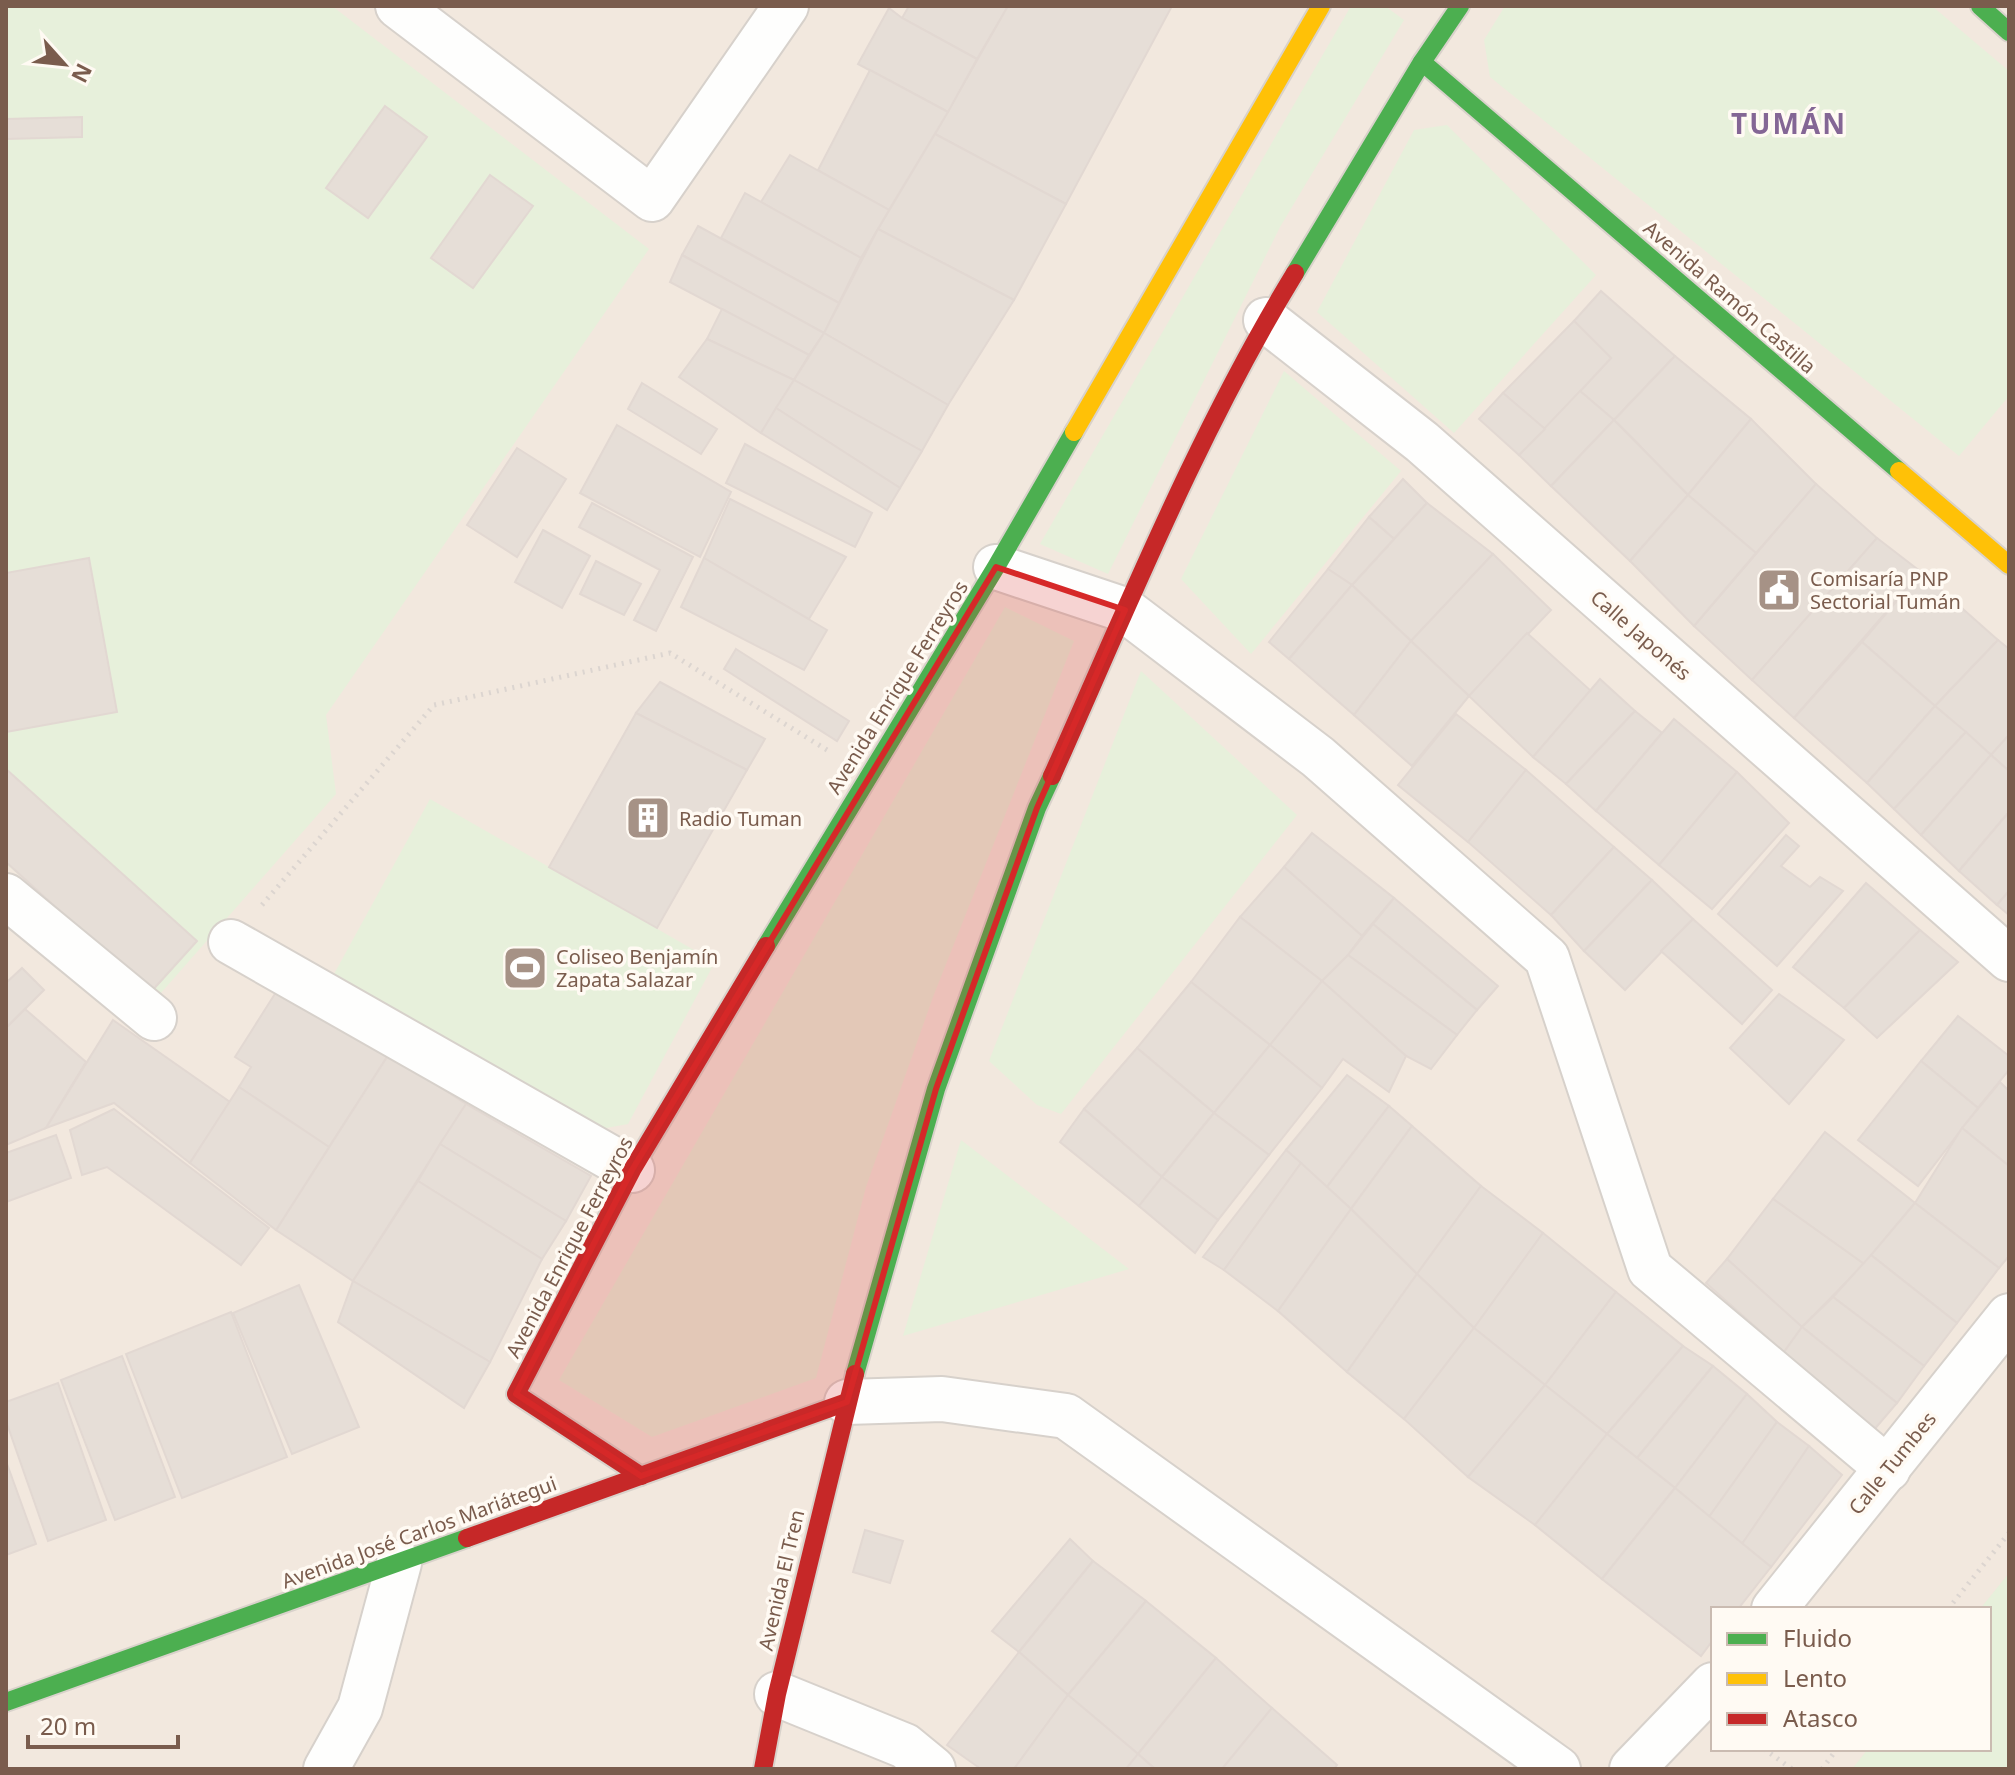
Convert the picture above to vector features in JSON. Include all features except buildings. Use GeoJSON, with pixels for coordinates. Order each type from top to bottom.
{"type":"FeatureCollection","features":[{"type":"Feature","properties":{"kind":"main road","name":"Avenida Enrique Ferreyros"},"geometry":{"type":"LineString","coordinates":[[641,1476],[516,1394],[632,1170],[996,567],[1321,6]]}},
{"type":"Feature","properties":{"kind":"main road"},"geometry":{"type":"LineString","coordinates":[[1980,6],[2009,32]]}},
{"type":"Feature","properties":{"kind":"main road","name":"Avenida El Tren"},"geometry":{"type":"LineString","coordinates":[[763,1769],[777,1694],[847,1402],[936,1089],[1037,808],[1207,432],[1266,320],[1457,7]]}},
{"type":"Feature","properties":{"kind":"main road","name":"Avenida Ramón Castilla"},"geometry":{"type":"LineString","coordinates":[[1422,62],[2009,565]]}},
{"type":"Feature","properties":{"kind":"main road","name":"Avenida José Carlos Mariátegui"},"geometry":{"type":"LineString","coordinates":[[6,1702],[847,1402]]}},
{"type":"Feature","properties":{"kind":"street"},"geometry":{"type":"LineString","coordinates":[[398,6],[652,199],[786,6]]}},
{"type":"Feature","properties":{"kind":"street","name":"Calle Japonés"},"geometry":{"type":"LineString","coordinates":[[1266,320],[1422,442],[2009,959]]}},
{"type":"Feature","properties":{"kind":"street"},"geometry":{"type":"LineString","coordinates":[[996,567],[1125,610],[1318,757],[1547,958],[1650,1269],[1888,1469]]}},
{"type":"Feature","properties":{"kind":"street"},"geometry":{"type":"LineString","coordinates":[[6,896],[154,1018]]}},
{"type":"Feature","properties":{"kind":"street"},"geometry":{"type":"LineString","coordinates":[[231,942],[632,1170]]}},
{"type":"Feature","properties":{"kind":"street","name":"Calle Tumbes"},"geometry":{"type":"LineString","coordinates":[[1776,1607],[2009,1316]]}},
{"type":"Feature","properties":{"kind":"street"},"geometry":{"type":"LineString","coordinates":[[847,1402],[942,1399],[1066,1416],[1558,1769]]}},
{"type":"Feature","properties":{"kind":"street"},"geometry":{"type":"LineString","coordinates":[[351,1769],[360,1708],[399,1563]]}},
{"type":"Feature","properties":{"kind":"street"},"geometry":{"type":"LineString","coordinates":[[1632,1769],[1711,1687]]}},
{"type":"Feature","properties":{"kind":"street"},"geometry":{"type":"LineString","coordinates":[[777,1694],[905,1746],[933,1769]]}},
{"type":"Feature","properties":{"kind":"street"},"geometry":{"type":"LineString","coordinates":[[326,1769],[360,1708]]}},
{"type":"Feature","properties":{"kind":"path"},"geometry":{"type":"LineString","coordinates":[[231,942],[434,705],[670,653],[868,775]]}},
{"type":"Feature","properties":{"kind":"path"},"geometry":{"type":"LineString","coordinates":[[1950,1607],[2009,1533]]}},
{"type":"Feature","properties":{"kind":"path"},"geometry":{"type":"LineString","coordinates":[[1767,1751],[1792,1769]]}},
{"type":"Feature","properties":{"kind":"path"},"geometry":{"type":"LineString","coordinates":[[1822,1769],[1836,1751]]}},
{"type":"Feature","properties":{"kind":"highlighted area"},"geometry":{"type":"Polygon","coordinates":[[[996,567],[1125,610],[1037,808],[936,1089],[847,1402],[641,1476],[516,1394],[632,1170],[996,567]]]}},
{"type":"Feature","properties":{"kind":"shaded area"},"geometry":{"type":"Polygon","coordinates":[[[6,6],[2009,6],[2009,1769],[6,1769],[6,6]]]}},
{"type":"Feature","properties":{"kind":"green space"},"geometry":{"type":"Polygon","coordinates":[[[6,6],[332,6],[649,249],[326,715],[336,794],[160,994],[6,864],[6,6]]]}},
{"type":"Feature","properties":{"kind":"green space"},"geometry":{"type":"Polygon","coordinates":[[[1351,6],[1385,6],[1404,20],[1280,227],[1108,574],[1040,544],[1351,6]]]}},
{"type":"Feature","properties":{"kind":"green space"},"geometry":{"type":"Polygon","coordinates":[[[1505,6],[1932,6],[2009,71],[2009,396],[1959,456],[1490,77],[1484,40],[1505,6]]]}},
{"type":"Feature","properties":{"kind":"green space"},"geometry":{"type":"Polygon","coordinates":[[[1447,125],[1596,275],[1454,433],[1317,312],[1414,130],[1447,125]]]}},
{"type":"Feature","properties":{"kind":"green space"},"geometry":{"type":"Polygon","coordinates":[[[1284,371],[1401,471],[1251,654],[1181,579],[1284,371]]]}},
{"type":"Feature","properties":{"kind":"green space"},"geometry":{"type":"Polygon","coordinates":[[[1005,607],[1074,641],[933,997],[866,1187],[816,1378],[652,1437],[559,1380],[1005,607]]]}},
{"type":"Feature","properties":{"kind":"green space"},"geometry":{"type":"Polygon","coordinates":[[[1141,671],[1297,815],[1061,1114],[1037,1105],[989,1061],[1141,671]]]}},
{"type":"Feature","properties":{"kind":"green space","name":"Coliseo Benjamín Zapata Salazar"},"geometry":{"type":"Polygon","coordinates":[[[430,799],[715,962],[628,1124],[601,1129],[334,974],[430,799]]]}},
{"type":"Feature","properties":{"kind":"green space"},"geometry":{"type":"Polygon","coordinates":[[[961,1140],[1129,1269],[903,1336],[961,1140]]]}},
{"type":"Feature","properties":{"kind":"green space"},"geometry":{"type":"Polygon","coordinates":[[[2009,1573],[2009,1769],[1852,1769],[1866,1751],[1991,1751],[1991,1607],[1982,1607],[2009,1573]]]}},
{"type":"Feature","properties":{"kind":"traffic: fast"},"geometry":{"type":"LineString","coordinates":[[1295,273],[1422,62],[1460,6]]}},
{"type":"Feature","properties":{"kind":"traffic: fast"},"geometry":{"type":"LineString","coordinates":[[1980,6],[2009,32]]}},
{"type":"Feature","properties":{"kind":"traffic: fast"},"geometry":{"type":"LineString","coordinates":[[1422,62],[1899,471]]}},
{"type":"Feature","properties":{"kind":"traffic: fast"},"geometry":{"type":"LineString","coordinates":[[766,946],[996,567],[1074,432]]}},
{"type":"Feature","properties":{"kind":"traffic: fast"},"geometry":{"type":"LineString","coordinates":[[855,1374],[936,1089],[1037,808],[1052,776]]}},
{"type":"Feature","properties":{"kind":"traffic: fast"},"geometry":{"type":"LineString","coordinates":[[6,1702],[467,1538]]}},
{"type":"Feature","properties":{"kind":"traffic: slow"},"geometry":{"type":"LineString","coordinates":[[1074,432],[1321,6]]}},
{"type":"Feature","properties":{"kind":"traffic: slow"},"geometry":{"type":"LineString","coordinates":[[1899,471],[2009,565]]}},
{"type":"Feature","properties":{"kind":"traffic: jam"},"geometry":{"type":"LineString","coordinates":[[1052,776],[1196,457],[1295,273]]}},
{"type":"Feature","properties":{"kind":"traffic: jam"},"geometry":{"type":"LineString","coordinates":[[641,1476],[516,1394],[632,1170],[766,946]]}},
{"type":"Feature","properties":{"kind":"traffic: jam"},"geometry":{"type":"LineString","coordinates":[[763,1769],[777,1694],[855,1374]]}},
{"type":"Feature","properties":{"kind":"traffic: jam"},"geometry":{"type":"LineString","coordinates":[[467,1538],[847,1402]]}},
{"type":"Feature","properties":{"kind":"place","name":"Comisaría PNP Sectorial Tumán"},"geometry":{"type":"Point","coordinates":[1779,590]}},
{"type":"Feature","properties":{"kind":"place","name":"Radio Tuman"},"geometry":{"type":"Point","coordinates":[648,818]}},
{"type":"Feature","properties":{"kind":"place","name":"Coliseo Benjamín Zapata Salazar"},"geometry":{"type":"Point","coordinates":[525,968]}},
{"type":"Feature","properties":{"kind":"district","name":"TUMÁN"},"geometry":{"type":"Point","coordinates":[1789,123]}}]}
